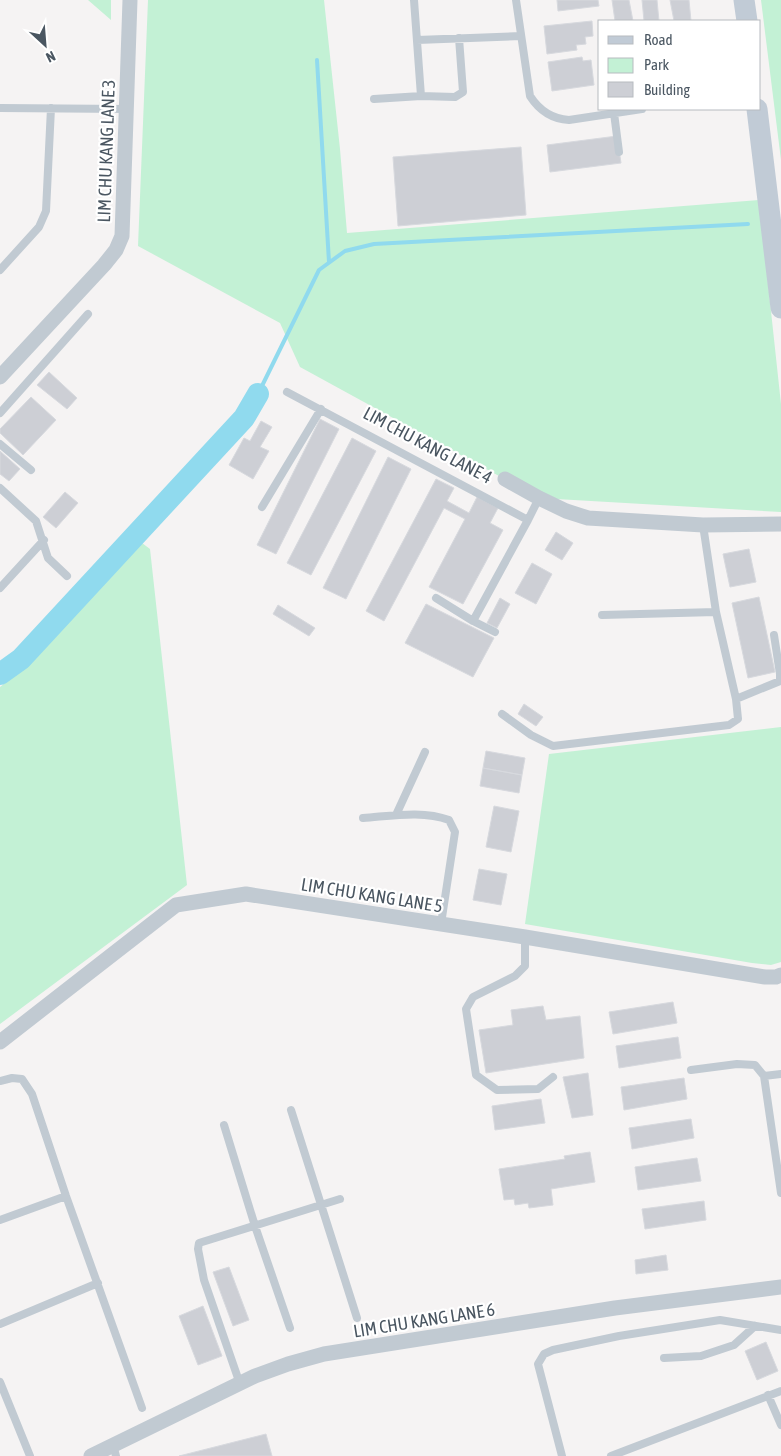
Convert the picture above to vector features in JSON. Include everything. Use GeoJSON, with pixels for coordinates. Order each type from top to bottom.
{"type":"FeatureCollection","features":[{"type":"Feature","properties":{"kind":"main road"},"geometry":{"type":"LineString","coordinates":[[744,0],[747,20]]}},
{"type":"Feature","properties":{"kind":"main road"},"geometry":{"type":"LineString","coordinates":[[757,110],[781,308]]}},
{"type":"Feature","properties":{"kind":"street","name":"LIM CHU KANG LANE 3"},"geometry":{"type":"LineString","coordinates":[[0,377],[104,265],[116,250],[122,236],[130,0]]}},
{"type":"Feature","properties":{"kind":"street","name":"LIM CHU KANG LANE 4"},"geometry":{"type":"LineString","coordinates":[[505,479],[538,498],[566,511],[588,518],[704,525],[781,524]]}},
{"type":"Feature","properties":{"kind":"street","name":"LIM CHU KANG LANE 5"},"geometry":{"type":"LineString","coordinates":[[0,1042],[176,905],[246,894],[525,937],[765,977],[781,975]]}},
{"type":"Feature","properties":{"kind":"street","name":"LIM CHU KANG LANE 6"},"geometry":{"type":"LineString","coordinates":[[91,1456],[115,1451],[240,1384],[288,1364],[324,1354],[615,1308],[781,1287]]}},
{"type":"Feature","properties":{"kind":"lane"},"geometry":{"type":"LineString","coordinates":[[414,0],[421,96]]}},
{"type":"Feature","properties":{"kind":"lane"},"geometry":{"type":"LineString","coordinates":[[516,0],[530,96],[535,104],[557,119],[568,120],[635,110]]}},
{"type":"Feature","properties":{"kind":"lane"},"geometry":{"type":"LineString","coordinates":[[417,40],[521,36]]}},
{"type":"Feature","properties":{"kind":"lane"},"geometry":{"type":"LineString","coordinates":[[374,99],[421,96],[455,97],[463,92],[459,38]]}},
{"type":"Feature","properties":{"kind":"lane"},"geometry":{"type":"LineString","coordinates":[[0,108],[126,110]]}},
{"type":"Feature","properties":{"kind":"lane"},"geometry":{"type":"LineString","coordinates":[[0,270],[39,226],[46,211],[51,108]]}},
{"type":"Feature","properties":{"kind":"lane"},"geometry":{"type":"LineString","coordinates":[[614,113],[619,152]]}},
{"type":"Feature","properties":{"kind":"lane"},"geometry":{"type":"LineString","coordinates":[[1,411],[88,314]]}},
{"type":"Feature","properties":{"kind":"lane","name":"LIM CHU KANG LANE 4"},"geometry":{"type":"LineString","coordinates":[[288,392],[528,520]]}},
{"type":"Feature","properties":{"kind":"lane"},"geometry":{"type":"LineString","coordinates":[[262,507],[321,409]]}},
{"type":"Feature","properties":{"kind":"lane"},"geometry":{"type":"LineString","coordinates":[[0,444],[31,470]]}},
{"type":"Feature","properties":{"kind":"lane"},"geometry":{"type":"LineString","coordinates":[[0,488],[36,521],[44,540],[48,558],[67,576]]}},
{"type":"Feature","properties":{"kind":"lane"},"geometry":{"type":"LineString","coordinates":[[473,621],[538,498]]}},
{"type":"Feature","properties":{"kind":"lane"},"geometry":{"type":"LineString","coordinates":[[502,714],[531,735],[552,746],[729,725],[738,719],[736,699],[716,612],[704,525]]}},
{"type":"Feature","properties":{"kind":"lane"},"geometry":{"type":"LineString","coordinates":[[0,588],[44,540]]}},
{"type":"Feature","properties":{"kind":"lane"},"geometry":{"type":"LineString","coordinates":[[436,598],[495,632]]}},
{"type":"Feature","properties":{"kind":"lane"},"geometry":{"type":"LineString","coordinates":[[602,615],[716,612]]}},
{"type":"Feature","properties":{"kind":"lane"},"geometry":{"type":"LineString","coordinates":[[736,699],[780,681],[774,635]]}},
{"type":"Feature","properties":{"kind":"lane"},"geometry":{"type":"LineString","coordinates":[[396,815],[424,752]]}},
{"type":"Feature","properties":{"kind":"lane"},"geometry":{"type":"LineString","coordinates":[[363,818],[396,815],[437,816],[449,820],[455,832],[441,924]]}},
{"type":"Feature","properties":{"kind":"lane"},"geometry":{"type":"LineString","coordinates":[[525,937],[525,966],[515,976],[473,997],[466,1009],[476,1075],[497,1090],[538,1089],[553,1077]]}},
{"type":"Feature","properties":{"kind":"lane"},"geometry":{"type":"LineString","coordinates":[[691,1070],[737,1064],[755,1066],[764,1076],[781,1193]]}},
{"type":"Feature","properties":{"kind":"lane"},"geometry":{"type":"LineString","coordinates":[[764,1076],[781,1074]]}},
{"type":"Feature","properties":{"kind":"lane"},"geometry":{"type":"LineString","coordinates":[[0,1081],[12,1078],[22,1080],[32,1094],[66,1196],[142,1408]]}},
{"type":"Feature","properties":{"kind":"lane"},"geometry":{"type":"LineString","coordinates":[[291,1110],[357,1318]]}},
{"type":"Feature","properties":{"kind":"lane"},"geometry":{"type":"LineString","coordinates":[[224,1125],[255,1226],[290,1328]]}},
{"type":"Feature","properties":{"kind":"lane"},"geometry":{"type":"LineString","coordinates":[[0,1220],[66,1196]]}},
{"type":"Feature","properties":{"kind":"lane"},"geometry":{"type":"LineString","coordinates":[[240,1384],[204,1280],[198,1249],[199,1243],[340,1199]]}},
{"type":"Feature","properties":{"kind":"lane"},"geometry":{"type":"LineString","coordinates":[[0,1324],[98,1283]]}},
{"type":"Feature","properties":{"kind":"lane"},"geometry":{"type":"LineString","coordinates":[[562,1456],[538,1364],[544,1354],[554,1350],[619,1336],[720,1320],[781,1330]]}},
{"type":"Feature","properties":{"kind":"lane"},"geometry":{"type":"LineString","coordinates":[[664,1358],[701,1356],[734,1345],[755,1326]]}},
{"type":"Feature","properties":{"kind":"lane"},"geometry":{"type":"LineString","coordinates":[[0,1382],[30,1456]]}},
{"type":"Feature","properties":{"kind":"lane"},"geometry":{"type":"LineString","coordinates":[[611,1456],[781,1391]]}},
{"type":"Feature","properties":{"kind":"lane"},"geometry":{"type":"LineString","coordinates":[[768,1395],[781,1425]]}},
{"type":"Feature","properties":{"kind":"green space"},"geometry":{"type":"Polygon","coordinates":[[[88,0],[111,0],[111,20],[88,0]]]}},
{"type":"Feature","properties":{"kind":"green space"},"geometry":{"type":"Polygon","coordinates":[[[148,0],[324,0],[347,233],[759,200],[781,404],[781,512],[539,498],[300,367],[280,323],[138,246],[148,0]]]}},
{"type":"Feature","properties":{"kind":"green space"},"geometry":{"type":"Polygon","coordinates":[[[761,0],[781,0],[781,160],[761,0]]]}},
{"type":"Feature","properties":{"kind":"green space"},"geometry":{"type":"Polygon","coordinates":[[[142,543],[150,549],[187,885],[0,1024],[0,687],[23,669],[142,543]]]}},
{"type":"Feature","properties":{"kind":"green space"},"geometry":{"type":"Polygon","coordinates":[[[781,727],[781,962],[771,965],[752,963],[525,924],[549,754],[781,727]]]}},
{"type":"Feature","properties":{"kind":"building"},"geometry":{"type":"Polygon","coordinates":[[[557,0],[598,0],[599,6],[558,11],[557,0]]]}},
{"type":"Feature","properties":{"kind":"building"},"geometry":{"type":"Polygon","coordinates":[[[612,0],[629,0],[633,20],[615,20],[612,0]]]}},
{"type":"Feature","properties":{"kind":"building"},"geometry":{"type":"Polygon","coordinates":[[[642,0],[657,0],[659,20],[644,20],[642,0]]]}},
{"type":"Feature","properties":{"kind":"building"},"geometry":{"type":"Polygon","coordinates":[[[670,0],[689,0],[691,20],[674,20],[670,0]]]}},
{"type":"Feature","properties":{"kind":"building"},"geometry":{"type":"Polygon","coordinates":[[[592,21],[593,36],[585,37],[586,44],[576,45],[577,50],[547,54],[544,26],[592,21]]]}},
{"type":"Feature","properties":{"kind":"building"},"geometry":{"type":"Polygon","coordinates":[[[582,57],[583,61],[591,60],[594,85],[552,91],[548,62],[582,57]]]}},
{"type":"Feature","properties":{"kind":"building"},"geometry":{"type":"Polygon","coordinates":[[[617,136],[621,163],[550,172],[547,145],[617,136]]]}},
{"type":"Feature","properties":{"kind":"building"},"geometry":{"type":"Polygon","coordinates":[[[521,147],[526,215],[398,226],[393,157],[521,147]]]}},
{"type":"Feature","properties":{"kind":"building"},"geometry":{"type":"Polygon","coordinates":[[[49,372],[77,398],[67,409],[37,385],[49,372]]]}},
{"type":"Feature","properties":{"kind":"building"},"geometry":{"type":"Polygon","coordinates":[[[31,397],[56,420],[23,455],[0,433],[0,429],[31,397]]]}},
{"type":"Feature","properties":{"kind":"building"},"geometry":{"type":"Polygon","coordinates":[[[320,419],[339,429],[276,554],[257,545],[320,419]]]}},
{"type":"Feature","properties":{"kind":"building"},"geometry":{"type":"Polygon","coordinates":[[[261,421],[272,427],[260,447],[269,451],[253,479],[229,465],[244,438],[250,441],[261,421]]]}},
{"type":"Feature","properties":{"kind":"building"},"geometry":{"type":"Polygon","coordinates":[[[352,438],[376,451],[311,575],[287,563],[352,438]]]}},
{"type":"Feature","properties":{"kind":"building"},"geometry":{"type":"Polygon","coordinates":[[[0,451],[20,469],[9,481],[0,474],[0,451]]]}},
{"type":"Feature","properties":{"kind":"building"},"geometry":{"type":"Polygon","coordinates":[[[388,457],[411,469],[346,599],[323,588],[388,457]]]}},
{"type":"Feature","properties":{"kind":"building"},"geometry":{"type":"Polygon","coordinates":[[[436,479],[454,488],[447,501],[469,513],[477,497],[498,508],[490,523],[503,530],[463,604],[429,587],[465,519],[444,508],[384,621],[366,611],[436,479]]]}},
{"type":"Feature","properties":{"kind":"building"},"geometry":{"type":"Polygon","coordinates":[[[65,492],[78,503],[56,528],[43,517],[65,492]]]}},
{"type":"Feature","properties":{"kind":"building"},"geometry":{"type":"Polygon","coordinates":[[[556,532],[573,543],[562,560],[545,550],[556,532]]]}},
{"type":"Feature","properties":{"kind":"building"},"geometry":{"type":"Polygon","coordinates":[[[749,549],[756,582],[730,587],[723,554],[749,549]]]}},
{"type":"Feature","properties":{"kind":"building"},"geometry":{"type":"Polygon","coordinates":[[[532,563],[552,574],[536,604],[515,593],[532,563]]]}},
{"type":"Feature","properties":{"kind":"building"},"geometry":{"type":"Polygon","coordinates":[[[759,597],[775,672],[748,678],[732,603],[759,597]]]}},
{"type":"Feature","properties":{"kind":"building"},"geometry":{"type":"Polygon","coordinates":[[[500,598],[510,604],[497,628],[487,623],[500,598]]]}},
{"type":"Feature","properties":{"kind":"building"},"geometry":{"type":"Polygon","coordinates":[[[426,604],[494,638],[473,677],[405,643],[426,604]]]}},
{"type":"Feature","properties":{"kind":"building"},"geometry":{"type":"Polygon","coordinates":[[[278,605],[315,628],[309,636],[273,614],[278,605]]]}},
{"type":"Feature","properties":{"kind":"building"},"geometry":{"type":"Polygon","coordinates":[[[524,704],[543,717],[536,726],[518,714],[524,704]]]}},
{"type":"Feature","properties":{"kind":"building"},"geometry":{"type":"Polygon","coordinates":[[[486,751],[525,758],[522,775],[483,768],[486,751]]]}},
{"type":"Feature","properties":{"kind":"building"},"geometry":{"type":"Polygon","coordinates":[[[483,768],[522,775],[519,793],[480,786],[483,768]]]}},
{"type":"Feature","properties":{"kind":"building"},"geometry":{"type":"Polygon","coordinates":[[[494,806],[519,811],[511,852],[486,847],[494,806]]]}},
{"type":"Feature","properties":{"kind":"building"},"geometry":{"type":"Polygon","coordinates":[[[479,869],[507,874],[501,905],[473,900],[479,869]]]}},
{"type":"Feature","properties":{"kind":"building"},"geometry":{"type":"Polygon","coordinates":[[[673,1002],[677,1023],[613,1034],[609,1012],[673,1002]]]}},
{"type":"Feature","properties":{"kind":"building"},"geometry":{"type":"Polygon","coordinates":[[[543,1006],[546,1020],[580,1016],[584,1058],[486,1073],[479,1030],[513,1025],[511,1010],[543,1006]]]}},
{"type":"Feature","properties":{"kind":"building"},"geometry":{"type":"Polygon","coordinates":[[[678,1037],[681,1058],[619,1068],[616,1046],[678,1037]]]}},
{"type":"Feature","properties":{"kind":"building"},"geometry":{"type":"Polygon","coordinates":[[[588,1073],[593,1115],[572,1118],[563,1077],[588,1073]]]}},
{"type":"Feature","properties":{"kind":"building"},"geometry":{"type":"Polygon","coordinates":[[[684,1078],[687,1099],[624,1110],[621,1087],[684,1078]]]}},
{"type":"Feature","properties":{"kind":"building"},"geometry":{"type":"Polygon","coordinates":[[[541,1099],[545,1123],[495,1130],[492,1106],[541,1099]]]}},
{"type":"Feature","properties":{"kind":"building"},"geometry":{"type":"Polygon","coordinates":[[[691,1119],[694,1138],[632,1149],[629,1128],[691,1119]]]}},
{"type":"Feature","properties":{"kind":"building"},"geometry":{"type":"Polygon","coordinates":[[[590,1152],[595,1182],[551,1189],[553,1205],[529,1208],[528,1203],[515,1205],[514,1199],[504,1200],[499,1169],[565,1159],[564,1156],[590,1152]]]}},
{"type":"Feature","properties":{"kind":"building"},"geometry":{"type":"Polygon","coordinates":[[[697,1158],[701,1181],[638,1190],[635,1167],[697,1158]]]}},
{"type":"Feature","properties":{"kind":"building"},"geometry":{"type":"Polygon","coordinates":[[[704,1201],[706,1220],[645,1229],[642,1209],[704,1201]]]}},
{"type":"Feature","properties":{"kind":"building"},"geometry":{"type":"Polygon","coordinates":[[[666,1255],[668,1270],[636,1274],[635,1260],[666,1255]]]}},
{"type":"Feature","properties":{"kind":"building"},"geometry":{"type":"Polygon","coordinates":[[[229,1267],[249,1320],[233,1326],[213,1272],[229,1267]]]}},
{"type":"Feature","properties":{"kind":"building"},"geometry":{"type":"Polygon","coordinates":[[[203,1306],[222,1356],[198,1365],[179,1316],[203,1306]]]}},
{"type":"Feature","properties":{"kind":"building"},"geometry":{"type":"Polygon","coordinates":[[[766,1342],[778,1371],[757,1380],[745,1351],[766,1342]]]}},
{"type":"Feature","properties":{"kind":"building"},"geometry":{"type":"Polygon","coordinates":[[[266,1434],[272,1456],[179,1456],[266,1434]]]}},
{"type":"Feature","properties":{"kind":"waterway"},"geometry":{"type":"LineString","coordinates":[[317,60],[329,262]]}},
{"type":"Feature","properties":{"kind":"waterway"},"geometry":{"type":"LineString","coordinates":[[258,394],[319,270],[345,251],[374,244],[748,224]]}},
{"type":"Feature","properties":{"kind":"waterway"},"geometry":{"type":"LineString","coordinates":[[0,674],[21,659],[244,418],[258,394]]}}]}
